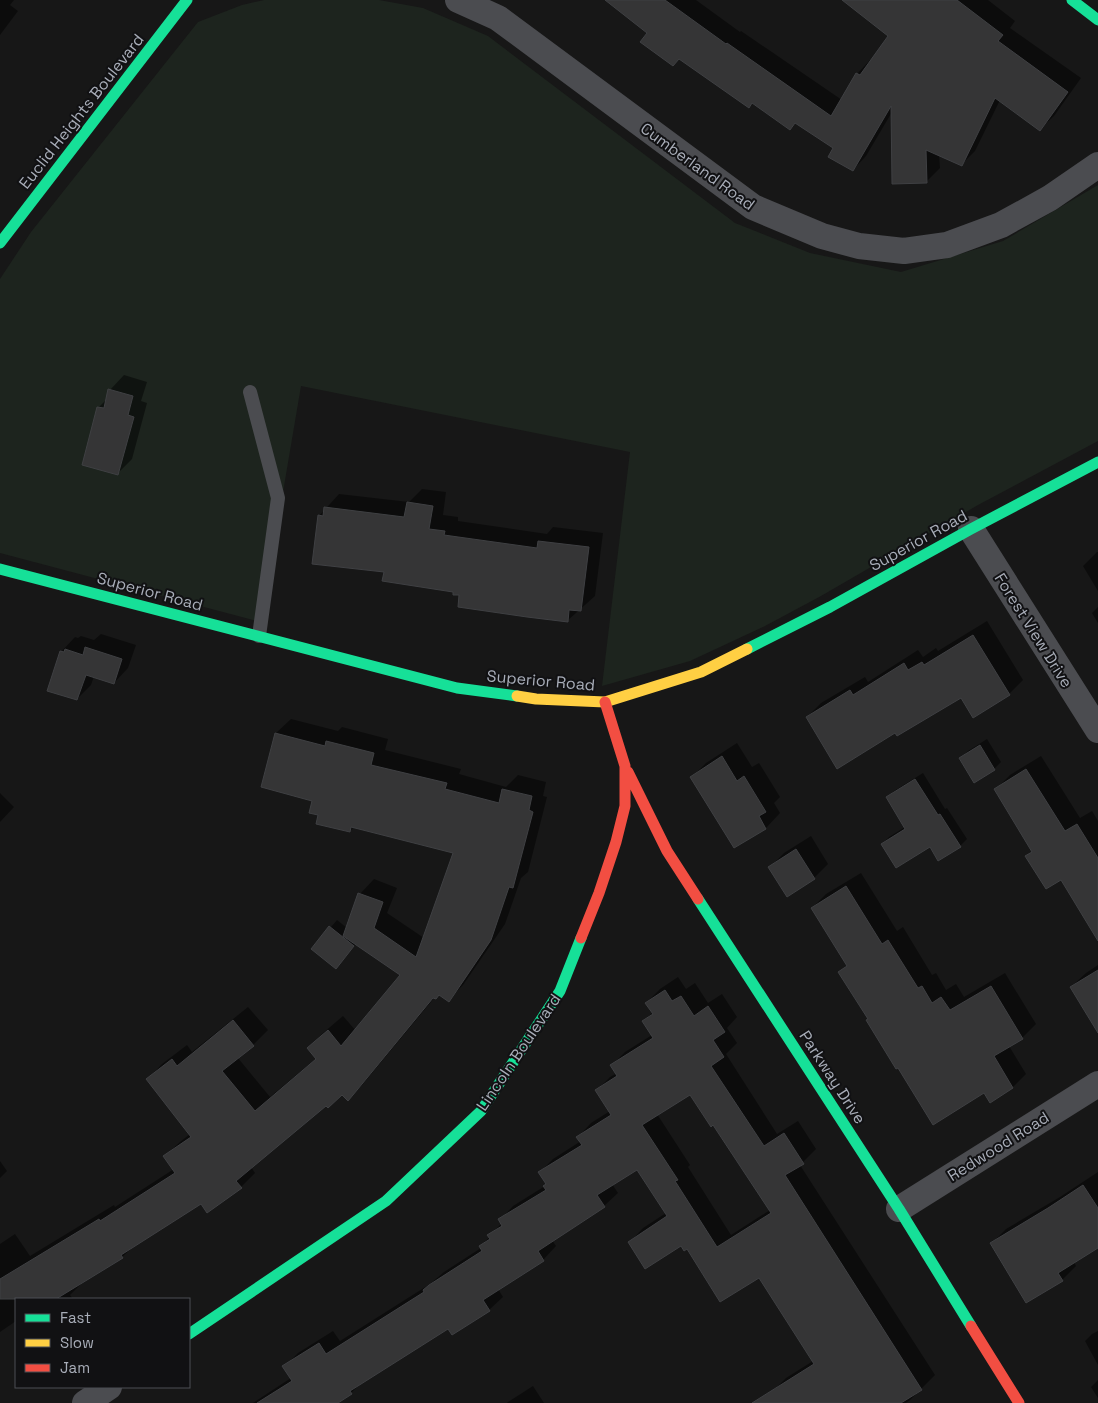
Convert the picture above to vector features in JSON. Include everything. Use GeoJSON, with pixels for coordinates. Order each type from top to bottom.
{"type":"FeatureCollection","features":[{"type":"Feature","properties":{"kind":"street","name":"Euclid Heights Boulevard"},"geometry":{"type":"LineString","coordinates":[[0,242],[187,0]]}},
{"type":"Feature","properties":{"kind":"street","name":"Cumberland Road"},"geometry":{"type":"LineString","coordinates":[[458,0],[498,18],[753,207],[822,236],[859,246],[904,251],[947,245],[1001,226],[1050,198],[1098,165]]}},
{"type":"Feature","properties":{"kind":"street"},"geometry":{"type":"LineString","coordinates":[[1072,0],[1098,20]]}},
{"type":"Feature","properties":{"kind":"street","name":"Superior Road"},"geometry":{"type":"LineString","coordinates":[[0,569],[457,688],[536,699],[605,702],[701,672],[830,607],[970,529],[1098,462]]}},
{"type":"Feature","properties":{"kind":"street","name":"Forest View Drive"},"geometry":{"type":"LineString","coordinates":[[970,529],[1098,730]]}},
{"type":"Feature","properties":{"kind":"street","name":"Lincoln Boulevard"},"geometry":{"type":"LineString","coordinates":[[190,1333],[386,1201],[481,1111],[560,991],[599,892],[616,842],[625,806],[625,766],[605,702]]}},
{"type":"Feature","properties":{"kind":"street","name":"Parkway Drive"},"geometry":{"type":"LineString","coordinates":[[625,766],[667,851],[899,1209],[1014,1401]]}},
{"type":"Feature","properties":{"kind":"street","name":"Redwood Road"},"geometry":{"type":"LineString","coordinates":[[899,1209],[1098,1084]]}},
{"type":"Feature","properties":{"kind":"street"},"geometry":{"type":"LineString","coordinates":[[85,1403],[108,1388]]}},
{"type":"Feature","properties":{"kind":"lane"},"geometry":{"type":"LineString","coordinates":[[250,392],[278,498],[259,636]]}},
{"type":"Feature","properties":{"kind":"shaded area"},"geometry":{"type":"Polygon","coordinates":[[[264,0],[379,0],[423,8],[488,36],[735,223],[810,253],[901,272],[1003,241],[1098,185],[1098,441],[978,505],[821,596],[765,626],[690,661],[602,686],[630,452],[301,386],[261,622],[0,553],[0,279],[31,232],[198,22],[242,5],[264,0]]]}},
{"type":"Feature","properties":{"kind":"building"},"geometry":{"type":"Polygon","coordinates":[[[605,0],[665,0],[831,116],[856,73],[860,75],[888,36],[842,0],[957,0],[1003,35],[998,41],[1068,92],[1040,131],[995,98],[962,166],[926,150],[927,183],[892,184],[891,106],[853,171],[828,157],[833,148],[795,123],[790,130],[752,103],[749,108],[679,59],[673,66],[640,42],[647,33],[605,0]]]}},
{"type":"Feature","properties":{"kind":"building"},"geometry":{"type":"Polygon","coordinates":[[[108,389],[133,396],[128,415],[134,417],[118,475],[82,465],[97,407],[104,408],[108,389]]]}},
{"type":"Feature","properties":{"kind":"building"},"geometry":{"type":"Polygon","coordinates":[[[407,502],[433,506],[429,529],[445,531],[444,535],[537,548],[538,541],[589,547],[581,611],[569,610],[568,622],[458,607],[459,595],[453,595],[453,592],[382,581],[384,572],[312,564],[318,515],[323,516],[324,507],[404,517],[407,502]]]}},
{"type":"Feature","properties":{"kind":"building"},"geometry":{"type":"Polygon","coordinates":[[[973,635],[1010,695],[973,718],[961,698],[897,736],[895,733],[837,769],[806,717],[850,690],[853,695],[904,663],[908,670],[922,662],[924,665],[973,635]]]}},
{"type":"Feature","properties":{"kind":"building"},"geometry":{"type":"Polygon","coordinates":[[[85,647],[122,659],[114,684],[86,675],[77,700],[47,691],[60,651],[64,652],[65,649],[83,655],[85,647]]]}},
{"type":"Feature","properties":{"kind":"building"},"geometry":{"type":"Polygon","coordinates":[[[275,733],[325,746],[326,741],[374,753],[371,765],[447,783],[445,789],[499,803],[502,789],[532,796],[529,810],[533,812],[513,888],[509,887],[491,940],[449,1002],[439,995],[436,999],[433,998],[348,1101],[342,1095],[328,1108],[326,1106],[236,1181],[242,1188],[207,1213],[201,1204],[121,1255],[123,1258],[58,1298],[0,1299],[0,1279],[99,1219],[100,1221],[175,1173],[163,1156],[191,1137],[146,1079],[172,1059],[177,1066],[233,1020],[254,1046],[222,1071],[255,1111],[316,1059],[307,1048],[328,1030],[341,1046],[400,975],[343,936],[358,893],[383,902],[374,928],[416,957],[453,853],[351,827],[350,832],[316,824],[318,815],[309,813],[312,801],[261,787],[275,733]]]}},
{"type":"Feature","properties":{"kind":"building"},"geometry":{"type":"Polygon","coordinates":[[[980,745],[995,770],[974,783],[959,758],[980,745]]]}},
{"type":"Feature","properties":{"kind":"building"},"geometry":{"type":"Polygon","coordinates":[[[722,756],[737,781],[744,776],[766,812],[759,816],[766,829],[734,848],[690,777],[722,756]]]}},
{"type":"Feature","properties":{"kind":"building"},"geometry":{"type":"Polygon","coordinates":[[[1026,769],[1065,831],[1077,824],[1098,858],[1098,941],[1061,880],[1046,889],[1025,856],[1032,852],[994,789],[1026,769]]]}},
{"type":"Feature","properties":{"kind":"building"},"geometry":{"type":"Polygon","coordinates":[[[915,779],[961,847],[938,861],[930,847],[896,868],[881,844],[905,829],[886,797],[915,779]]]}},
{"type":"Feature","properties":{"kind":"building"},"geometry":{"type":"Polygon","coordinates":[[[796,849],[815,879],[787,897],[768,867],[796,849]]]}},
{"type":"Feature","properties":{"kind":"building"},"geometry":{"type":"Polygon","coordinates":[[[846,886],[882,944],[888,940],[918,988],[922,986],[932,1003],[941,997],[950,1010],[991,986],[1023,1039],[994,1056],[1013,1088],[990,1103],[984,1093],[933,1125],[898,1068],[896,1069],[866,1020],[868,1019],[838,972],[847,966],[811,908],[846,886]]]}},
{"type":"Feature","properties":{"kind":"building"},"geometry":{"type":"Polygon","coordinates":[[[329,926],[354,946],[336,969],[311,949],[329,926]]]}},
{"type":"Feature","properties":{"kind":"building"},"geometry":{"type":"Polygon","coordinates":[[[1098,970],[1098,1033],[1070,987],[1098,970]]]}},
{"type":"Feature","properties":{"kind":"building"},"geometry":{"type":"Polygon","coordinates":[[[665,990],[672,1001],[681,996],[694,1016],[708,1006],[725,1032],[713,1040],[724,1057],[711,1066],[764,1146],[784,1133],[804,1164],[785,1175],[922,1390],[901,1403],[752,1403],[814,1364],[759,1278],[720,1302],[687,1249],[684,1251],[681,1246],[645,1269],[628,1242],[667,1216],[637,1170],[597,1195],[605,1207],[538,1251],[544,1261],[483,1300],[490,1311],[452,1335],[448,1329],[350,1391],[352,1394],[338,1403],[257,1403],[292,1381],[282,1366],[319,1343],[326,1354],[424,1292],[423,1290],[429,1285],[482,1251],[479,1246],[490,1239],[487,1235],[502,1226],[498,1219],[546,1190],[543,1186],[546,1184],[538,1172],[582,1145],[576,1137],[611,1115],[595,1090],[617,1076],[610,1065],[653,1038],[642,1021],[653,1014],[645,1003],[665,990]],[[690,1095],[642,1125],[678,1180],[675,1181],[717,1247],[771,1213],[713,1125],[711,1127],[690,1095]]]}},
{"type":"Feature","properties":{"kind":"building"},"geometry":{"type":"Polygon","coordinates":[[[1083,1185],[1098,1208],[1098,1248],[1058,1273],[1063,1281],[1026,1303],[990,1243],[1083,1185]]]}},
{"type":"Feature","properties":{"kind":"traffic: fast"},"geometry":{"type":"LineString","coordinates":[[0,243],[187,0]]}},
{"type":"Feature","properties":{"kind":"traffic: fast"},"geometry":{"type":"LineString","coordinates":[[1072,0],[1098,20]]}},
{"type":"Feature","properties":{"kind":"traffic: fast"},"geometry":{"type":"LineString","coordinates":[[747,649],[830,607],[971,529],[1098,462]]}},
{"type":"Feature","properties":{"kind":"traffic: fast"},"geometry":{"type":"LineString","coordinates":[[0,569],[457,688],[517,696]]}},
{"type":"Feature","properties":{"kind":"traffic: fast"},"geometry":{"type":"LineString","coordinates":[[698,899],[899,1209],[971,1326]]}},
{"type":"Feature","properties":{"kind":"traffic: fast"},"geometry":{"type":"LineString","coordinates":[[190,1333],[386,1201],[481,1111],[560,991],[581,938]]}},
{"type":"Feature","properties":{"kind":"traffic: slow"},"geometry":{"type":"LineString","coordinates":[[517,696],[536,699],[605,702],[701,672],[747,649]]}},
{"type":"Feature","properties":{"kind":"traffic: jam"},"geometry":{"type":"LineString","coordinates":[[581,938],[599,893],[616,842],[625,806],[625,766],[605,702]]}},
{"type":"Feature","properties":{"kind":"traffic: jam"},"geometry":{"type":"LineString","coordinates":[[628,772],[667,851],[698,899]]}},
{"type":"Feature","properties":{"kind":"traffic: jam"},"geometry":{"type":"LineString","coordinates":[[971,1326],[1019,1403]]}}]}
